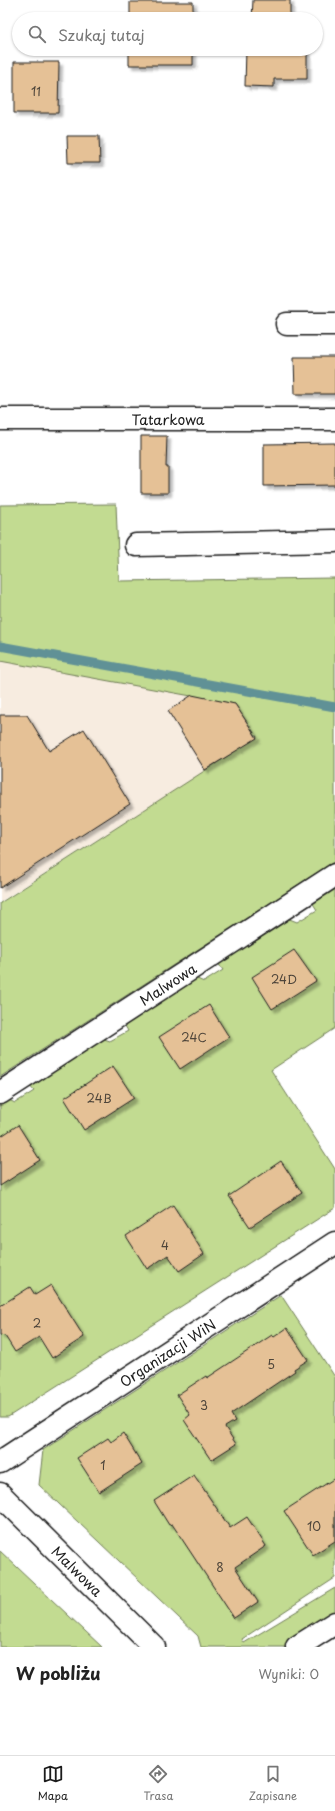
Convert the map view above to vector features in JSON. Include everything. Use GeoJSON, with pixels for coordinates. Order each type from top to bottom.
{"type":"FeatureCollection","features":[{"type":"Feature","properties":{"kind":"street"},"geometry":{"type":"LineString","coordinates":[[286,324],[335,324]]}},
{"type":"Feature","properties":{"kind":"street","name":"Tatarkowa"},"geometry":{"type":"LineString","coordinates":[[0,419],[335,419]]}},
{"type":"Feature","properties":{"kind":"street"},"geometry":{"type":"LineString","coordinates":[[136,545],[335,541]]}},
{"type":"Feature","properties":{"kind":"street","name":"Malwowa"},"geometry":{"type":"LineString","coordinates":[[0,1093],[335,875]]}},
{"type":"Feature","properties":{"kind":"street","name":"Organizacji WiN"},"geometry":{"type":"LineString","coordinates":[[0,1462],[335,1243]]}},
{"type":"Feature","properties":{"kind":"street","name":"Malwowa"},"geometry":{"type":"LineString","coordinates":[[0,1494],[154,1647]]}},
{"type":"Feature","properties":{"kind":"street"},"geometry":{"type":"LineString","coordinates":[[297,1647],[335,1624]]}},
{"type":"Feature","properties":{"kind":"shaded area"},"geometry":{"type":"Polygon","coordinates":[[[0,660],[235,704],[257,738],[0,902],[0,660]]]}},
{"type":"Feature","properties":{"kind":"green space"},"geometry":{"type":"Polygon","coordinates":[[[116,504],[119,581],[335,578],[335,861],[0,1077],[0,903],[257,737],[235,704],[0,661],[0,505],[116,504]]]}},
{"type":"Feature","properties":{"kind":"green space"},"geometry":{"type":"Polygon","coordinates":[[[335,887],[335,1028],[271,1070],[335,1169],[335,1208],[8,1417],[0,1417],[0,1104],[7,1099],[15,1103],[34,1091],[29,1085],[101,1038],[110,1041],[128,1031],[124,1024],[195,978],[204,982],[223,970],[217,962],[287,918],[297,922],[317,910],[312,902],[335,887]]]}},
{"type":"Feature","properties":{"kind":"green space"},"geometry":{"type":"Polygon","coordinates":[[[281,1295],[335,1377],[335,1578],[242,1639],[244,1643],[335,1588],[335,1617],[287,1647],[201,1647],[198,1636],[39,1485],[43,1450],[281,1295]]]}},
{"type":"Feature","properties":{"kind":"green space"},"geometry":{"type":"Polygon","coordinates":[[[0,1551],[102,1647],[0,1647],[0,1551]]]}},
{"type":"Feature","properties":{"kind":"building"},"geometry":{"type":"Polygon","coordinates":[[[253,0],[290,0],[290,12],[252,12],[253,0]]]}},
{"type":"Feature","properties":{"kind":"building"},"geometry":{"type":"Polygon","coordinates":[[[130,2],[193,2],[193,12],[130,12],[130,2]]]}},
{"type":"Feature","properties":{"kind":"building"},"geometry":{"type":"Polygon","coordinates":[[[129,56],[193,56],[193,65],[129,65],[129,56]]]}},
{"type":"Feature","properties":{"kind":"building"},"geometry":{"type":"Polygon","coordinates":[[[246,56],[307,56],[307,79],[274,79],[274,87],[245,86],[246,56]]]}},
{"type":"Feature","properties":{"kind":"building"},"geometry":{"type":"Polygon","coordinates":[[[14,62],[59,62],[58,113],[14,113],[14,62]]]}},
{"type":"Feature","properties":{"kind":"building"},"geometry":{"type":"Polygon","coordinates":[[[67,136],[99,136],[100,163],[68,163],[67,136]]]}},
{"type":"Feature","properties":{"kind":"building"},"geometry":{"type":"Polygon","coordinates":[[[294,357],[335,357],[335,394],[295,394],[294,357]]]}},
{"type":"Feature","properties":{"kind":"building"},"geometry":{"type":"Polygon","coordinates":[[[141,436],[167,436],[166,467],[168,467],[168,493],[141,493],[141,436]]]}},
{"type":"Feature","properties":{"kind":"building"},"geometry":{"type":"Polygon","coordinates":[[[335,443],[335,485],[264,486],[264,444],[335,443]]]}},
{"type":"Feature","properties":{"kind":"building"},"geometry":{"type":"Polygon","coordinates":[[[192,695],[235,704],[257,738],[205,770],[168,711],[192,695]]]}},
{"type":"Feature","properties":{"kind":"building"},"geometry":{"type":"Polygon","coordinates":[[[0,715],[27,715],[49,751],[84,729],[130,804],[0,888],[0,715]]]}},
{"type":"Feature","properties":{"kind":"building"},"geometry":{"type":"Polygon","coordinates":[[[294,950],[316,981],[272,1009],[252,977],[294,950]]]}},
{"type":"Feature","properties":{"kind":"building"},"geometry":{"type":"Polygon","coordinates":[[[209,1005],[229,1037],[180,1069],[159,1037],[209,1005]]]}},
{"type":"Feature","properties":{"kind":"building"},"geometry":{"type":"Polygon","coordinates":[[[113,1066],[134,1098],[84,1130],[64,1098],[113,1066]]]}},
{"type":"Feature","properties":{"kind":"building"},"geometry":{"type":"Polygon","coordinates":[[[18,1125],[40,1160],[0,1186],[0,1137],[18,1125]]]}},
{"type":"Feature","properties":{"kind":"building"},"geometry":{"type":"Polygon","coordinates":[[[281,1161],[302,1193],[250,1227],[229,1196],[281,1161]]]}},
{"type":"Feature","properties":{"kind":"building"},"geometry":{"type":"Polygon","coordinates":[[[173,1205],[204,1254],[179,1271],[168,1255],[147,1269],[126,1236],[173,1205]]]}},
{"type":"Feature","properties":{"kind":"building"},"geometry":{"type":"Polygon","coordinates":[[[51,1285],[84,1337],[52,1358],[39,1337],[15,1352],[5,1336],[0,1335],[0,1306],[30,1287],[35,1295],[51,1285]]]}},
{"type":"Feature","properties":{"kind":"building"},"geometry":{"type":"Polygon","coordinates":[[[287,1328],[308,1360],[294,1369],[295,1371],[231,1414],[235,1421],[225,1427],[236,1444],[211,1460],[184,1420],[190,1415],[177,1395],[206,1376],[207,1378],[272,1335],[274,1337],[287,1328]]]}},
{"type":"Feature","properties":{"kind":"building"},"geometry":{"type":"Polygon","coordinates":[[[123,1433],[142,1464],[99,1492],[77,1458],[108,1438],[111,1442],[123,1433]]]}},
{"type":"Feature","properties":{"kind":"building"},"geometry":{"type":"Polygon","coordinates":[[[194,1475],[230,1528],[247,1517],[266,1546],[235,1567],[258,1602],[234,1618],[172,1524],[169,1525],[154,1501],[194,1475]]]}},
{"type":"Feature","properties":{"kind":"building"},"geometry":{"type":"Polygon","coordinates":[[[335,1478],[335,1541],[313,1555],[284,1511],[335,1478]]]}},
{"type":"Feature","properties":{"kind":"waterway"},"geometry":{"type":"LineString","coordinates":[[0,646],[335,707]]}}]}
